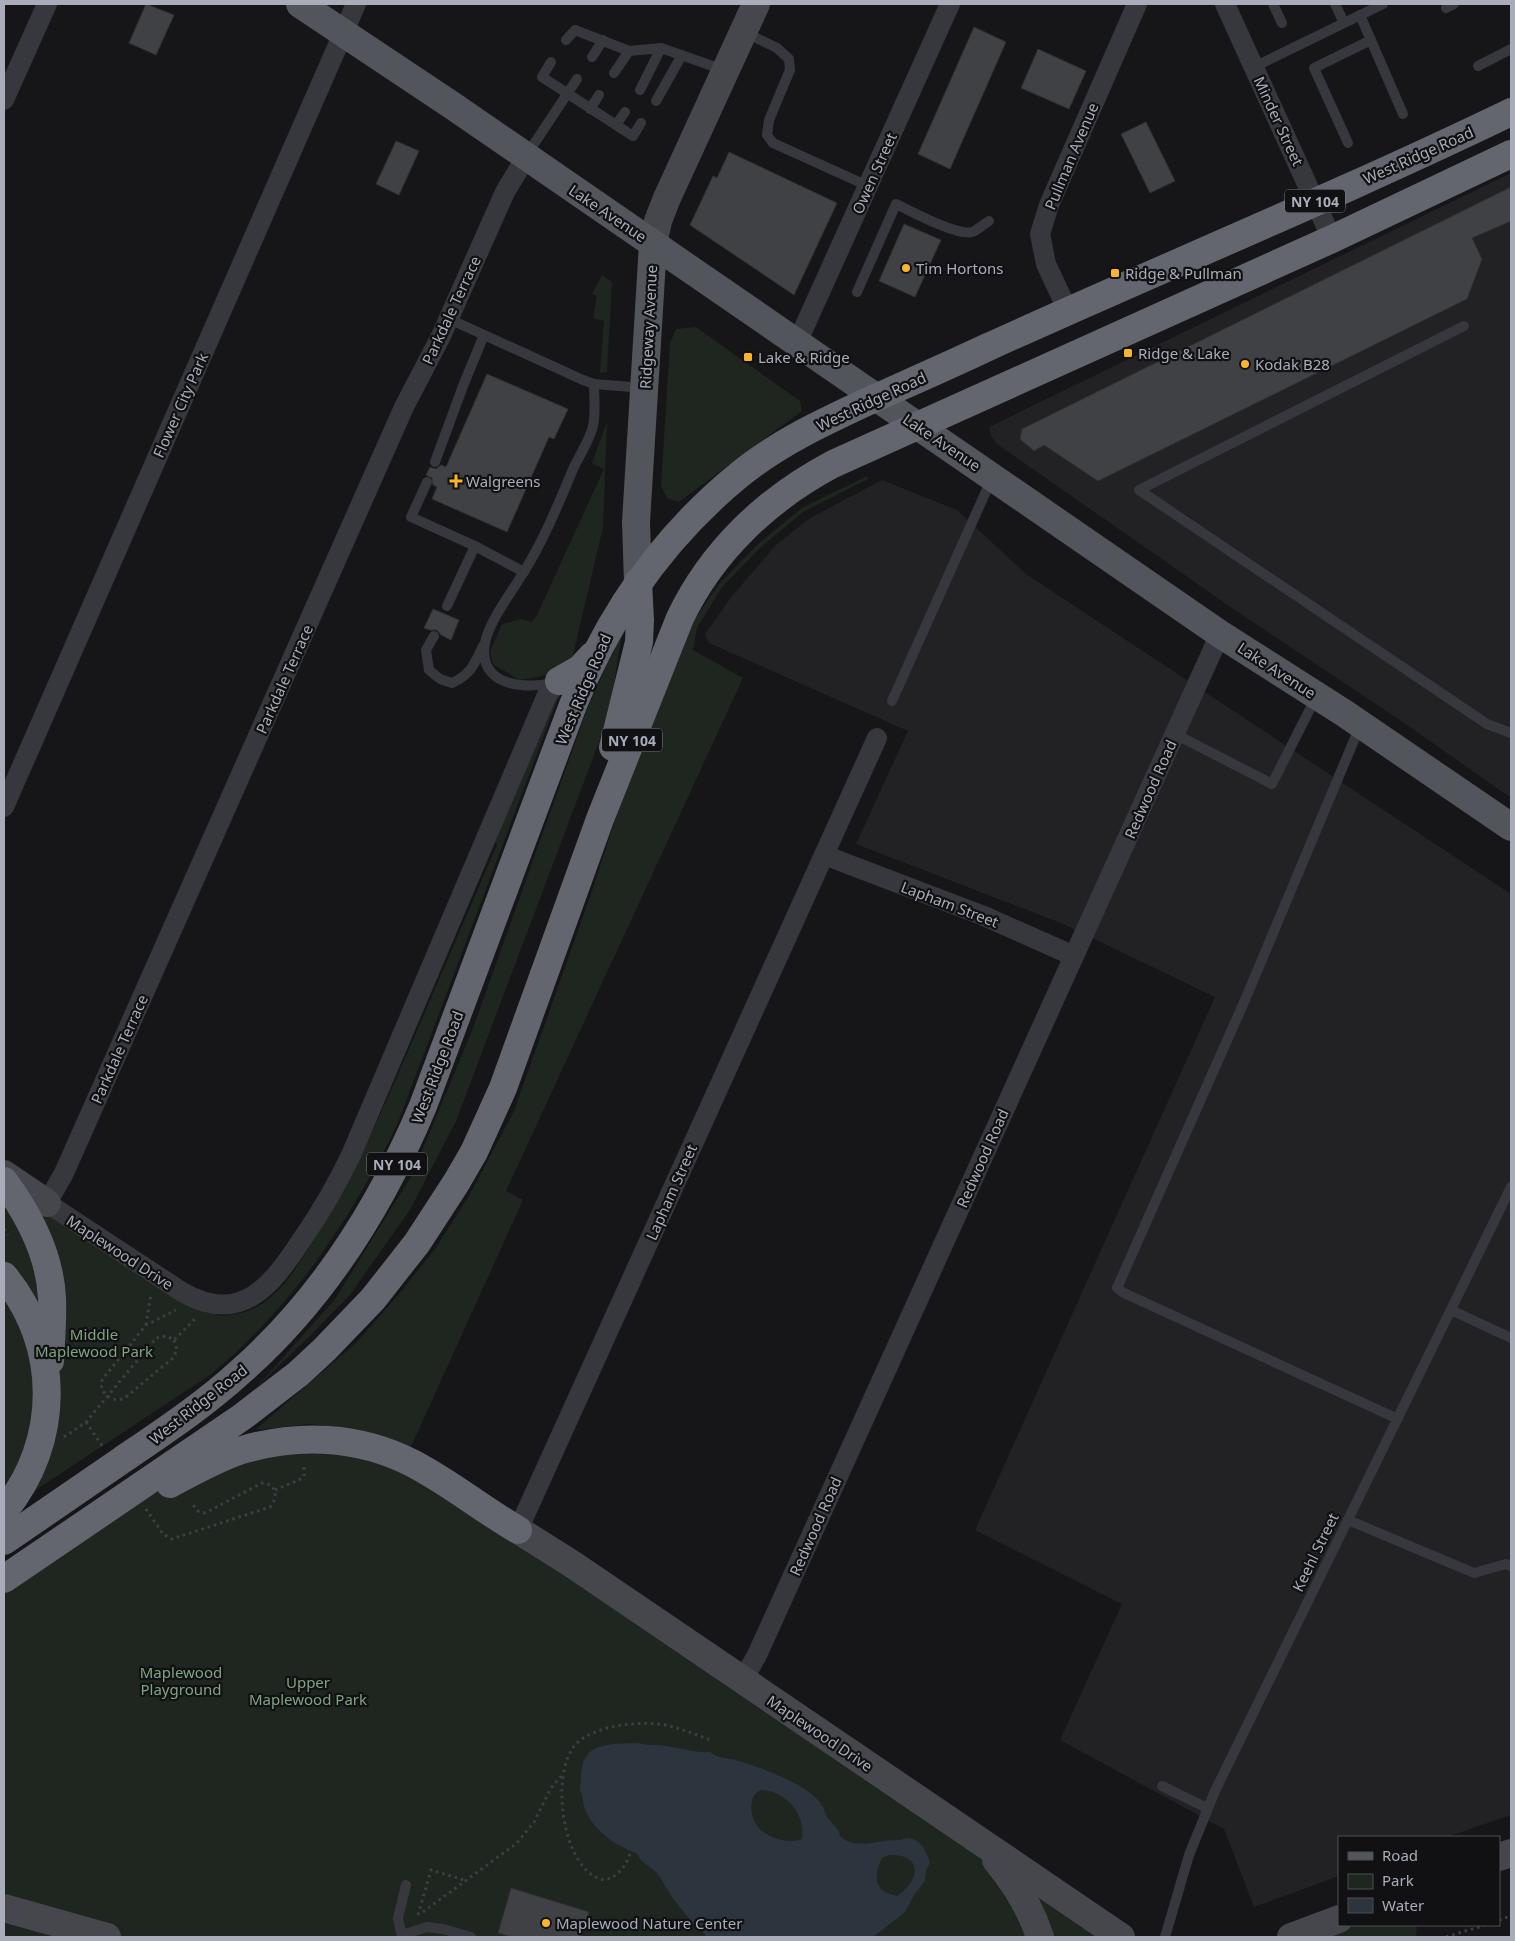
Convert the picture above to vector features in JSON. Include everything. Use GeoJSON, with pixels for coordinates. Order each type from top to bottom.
{"type":"FeatureCollection","features":[{"type":"Feature","properties":{"kind":"highway","name":"West Ridge Road"},"geometry":{"type":"LineString","coordinates":[[4,1541],[187,1415],[242,1371],[298,1312],[337,1263],[357,1234],[394,1171],[423,1106],[564,731],[598,649],[615,617],[638,582],[689,520],[746,470],[807,431],[1068,311],[1444,144],[1511,112]]}},
{"type":"Feature","properties":{"kind":"highway","name":"NY 104"},"geometry":{"type":"LineString","coordinates":[[4,1579],[270,1396],[324,1350],[397,1271],[456,1184],[489,1120],[516,1054],[600,820],[686,605],[710,568],[729,544],[754,519],[791,489],[833,464],[1332,239],[1511,154]]}},
{"type":"Feature","properties":{"kind":"highway"},"geometry":{"type":"LineString","coordinates":[[575,888],[639,642],[638,582]]}},
{"type":"Feature","properties":{"kind":"highway"},"geometry":{"type":"LineString","coordinates":[[559,681],[586,663],[598,649]]}},
{"type":"Feature","properties":{"kind":"highway"},"geometry":{"type":"LineString","coordinates":[[4,1181],[19,1202],[35,1232],[49,1275],[52,1308],[45,1429],[36,1459],[17,1494],[4,1511]]}},
{"type":"Feature","properties":{"kind":"highway"},"geometry":{"type":"LineString","coordinates":[[4,1276],[21,1301],[36,1337],[44,1366],[47,1409]]}},
{"type":"Feature","properties":{"kind":"highway"},"geometry":{"type":"LineString","coordinates":[[4,1579],[151,1495],[218,1460],[253,1447],[300,1440],[351,1442],[400,1457],[428,1472],[518,1530]]}},
{"type":"Feature","properties":{"kind":"main road","name":"Lake Avenue"},"geometry":{"type":"LineString","coordinates":[[300,4],[1220,634],[1361,725],[1511,827]]}},
{"type":"Feature","properties":{"kind":"main road","name":"Ridgeway Avenue"},"geometry":{"type":"LineString","coordinates":[[638,582],[636,522],[653,244]]}},
{"type":"Feature","properties":{"kind":"street"},"geometry":{"type":"LineString","coordinates":[[4,100],[47,4]]}},
{"type":"Feature","properties":{"kind":"street","name":"Flower City Park"},"geometry":{"type":"LineString","coordinates":[[4,806],[356,4]]}},
{"type":"Feature","properties":{"kind":"street","name":"Ridgeway Avenue"},"geometry":{"type":"LineString","coordinates":[[653,244],[658,221],[667,198],[756,4]]}},
{"type":"Feature","properties":{"kind":"street","name":"Owen Street"},"geometry":{"type":"LineString","coordinates":[[797,343],[950,4]]}},
{"type":"Feature","properties":{"kind":"street","name":"Pullman Avenue"},"geometry":{"type":"LineString","coordinates":[[1068,311],[1046,264],[1040,234],[1049,205],[1137,4]]}},
{"type":"Feature","properties":{"kind":"street","name":"Minder Street"},"geometry":{"type":"LineString","coordinates":[[1224,4],[1332,239]]}},
{"type":"Feature","properties":{"kind":"street","name":"Parkdale Terrace"},"geometry":{"type":"LineString","coordinates":[[47,1203],[64,1173],[404,407],[449,319],[505,192],[526,157]]}},
{"type":"Feature","properties":{"kind":"street","name":"Redwood Road"},"geometry":{"type":"LineString","coordinates":[[743,1680],[757,1655],[1220,634]]}},
{"type":"Feature","properties":{"kind":"street","name":"West Ridge Road"},"geometry":{"type":"LineString","coordinates":[[245,1301],[266,1288],[279,1274],[311,1227],[342,1173],[547,695],[559,681]]}},
{"type":"Feature","properties":{"kind":"street","name":"Lapham Street"},"geometry":{"type":"LineString","coordinates":[[518,1530],[877,738]]}},
{"type":"Feature","properties":{"kind":"street","name":"Lapham Street"},"geometry":{"type":"LineString","coordinates":[[824,855],[984,916],[1074,956]]}},
{"type":"Feature","properties":{"kind":"street","name":"Maplewood Drive"},"geometry":{"type":"LineString","coordinates":[[4,1174],[188,1296],[217,1305],[231,1305],[245,1301]]}},
{"type":"Feature","properties":{"kind":"street","name":"Maplewood Drive"},"geometry":{"type":"LineString","coordinates":[[518,1530],[566,1560],[1121,1937]]}},
{"type":"Feature","properties":{"kind":"street"},"geometry":{"type":"LineString","coordinates":[[977,1838],[1018,1891],[1032,1916],[1040,1937]]}},
{"type":"Feature","properties":{"kind":"street"},"geometry":{"type":"LineString","coordinates":[[4,1908],[107,1937]]}},
{"type":"Feature","properties":{"kind":"street"},"geometry":{"type":"LineString","coordinates":[[1291,1937],[1338,1919]]}},
{"type":"Feature","properties":{"kind":"lane"},"geometry":{"type":"LineString","coordinates":[[1272,4],[1282,24]]}},
{"type":"Feature","properties":{"kind":"lane"},"geometry":{"type":"LineString","coordinates":[[1335,4],[1344,23]]}},
{"type":"Feature","properties":{"kind":"lane"},"geometry":{"type":"LineString","coordinates":[[1254,67],[1383,4]]}},
{"type":"Feature","properties":{"kind":"lane"},"geometry":{"type":"LineString","coordinates":[[1360,15],[1403,114]]}},
{"type":"Feature","properties":{"kind":"lane"},"geometry":{"type":"LineString","coordinates":[[566,40],[574,30],[629,51],[661,48],[725,70]]}},
{"type":"Feature","properties":{"kind":"lane"},"geometry":{"type":"LineString","coordinates":[[743,32],[777,48],[789,59],[790,70],[769,120],[767,135],[773,143],[868,186]]}},
{"type":"Feature","properties":{"kind":"lane"},"geometry":{"type":"LineString","coordinates":[[592,58],[603,40]]}},
{"type":"Feature","properties":{"kind":"lane"},"geometry":{"type":"LineString","coordinates":[[1348,142],[1314,68],[1371,40]]}},
{"type":"Feature","properties":{"kind":"lane"},"geometry":{"type":"LineString","coordinates":[[640,90],[661,48]]}},
{"type":"Feature","properties":{"kind":"lane"},"geometry":{"type":"LineString","coordinates":[[1478,66],[1511,49]]}},
{"type":"Feature","properties":{"kind":"lane"},"geometry":{"type":"LineString","coordinates":[[614,73],[629,51]]}},
{"type":"Feature","properties":{"kind":"lane"},"geometry":{"type":"LineString","coordinates":[[656,101],[682,55]]}},
{"type":"Feature","properties":{"kind":"lane"},"geometry":{"type":"LineString","coordinates":[[551,62],[542,77],[567,94],[632,136],[641,123]]}},
{"type":"Feature","properties":{"kind":"lane"},"geometry":{"type":"LineString","coordinates":[[526,157],[577,79]]}},
{"type":"Feature","properties":{"kind":"lane"},"geometry":{"type":"LineString","coordinates":[[590,108],[599,95]]}},
{"type":"Feature","properties":{"kind":"lane"},"geometry":{"type":"LineString","coordinates":[[616,125],[625,112]]}},
{"type":"Feature","properties":{"kind":"lane"},"geometry":{"type":"LineString","coordinates":[[857,292],[896,204],[960,231],[972,232],[989,222]]}},
{"type":"Feature","properties":{"kind":"lane"},"geometry":{"type":"LineString","coordinates":[[449,319],[594,384],[644,388]]}},
{"type":"Feature","properties":{"kind":"lane"},"geometry":{"type":"LineString","coordinates":[[1464,326],[1139,490],[1487,724],[1511,733]]}},
{"type":"Feature","properties":{"kind":"lane"},"geometry":{"type":"LineString","coordinates":[[435,462],[484,335]]}},
{"type":"Feature","properties":{"kind":"lane"},"geometry":{"type":"LineString","coordinates":[[434,636],[426,650],[429,670],[440,679],[452,683],[466,676],[470,672],[499,612],[541,544],[593,426],[594,384]]}},
{"type":"Feature","properties":{"kind":"lane"},"geometry":{"type":"LineString","coordinates":[[892,701],[992,477]]}},
{"type":"Feature","properties":{"kind":"lane"},"geometry":{"type":"LineString","coordinates":[[427,482],[411,518],[475,546],[524,572]]}},
{"type":"Feature","properties":{"kind":"lane"},"geometry":{"type":"LineString","coordinates":[[447,606],[475,546]]}},
{"type":"Feature","properties":{"kind":"lane"},"geometry":{"type":"LineString","coordinates":[[485,642],[485,657],[490,670],[505,682],[519,686],[559,681]]}},
{"type":"Feature","properties":{"kind":"lane"},"geometry":{"type":"LineString","coordinates":[[1174,734],[1272,784],[1317,696]]}},
{"type":"Feature","properties":{"kind":"lane"},"geometry":{"type":"LineString","coordinates":[[1361,725],[1245,1000],[1117,1288],[1132,1297],[1398,1419]]}},
{"type":"Feature","properties":{"kind":"lane","name":"Keehl Street"},"geometry":{"type":"LineString","coordinates":[[1166,1937],[1189,1855],[1208,1808],[1511,1188]]}},
{"type":"Feature","properties":{"kind":"lane"},"geometry":{"type":"LineString","coordinates":[[1451,1310],[1511,1338]]}},
{"type":"Feature","properties":{"kind":"lane"},"geometry":{"type":"LineString","coordinates":[[1348,1520],[1474,1573],[1506,1564],[1511,1566]]}},
{"type":"Feature","properties":{"kind":"lane"},"geometry":{"type":"LineString","coordinates":[[1162,1786],[1208,1808]]}},
{"type":"Feature","properties":{"kind":"lane"},"geometry":{"type":"LineString","coordinates":[[406,1885],[398,1918],[402,1936],[419,1929],[435,1927],[472,1937]]}},
{"type":"Feature","properties":{"kind":"path"},"geometry":{"type":"LineString","coordinates":[[4,1229],[9,1236]]}},
{"type":"Feature","properties":{"kind":"path"},"geometry":{"type":"LineString","coordinates":[[146,1325],[151,1293]]}},
{"type":"Feature","properties":{"kind":"path"},"geometry":{"type":"LineString","coordinates":[[174,1340],[177,1350],[173,1358],[126,1397],[114,1400],[102,1390],[100,1386],[103,1379],[146,1325],[176,1310]]}},
{"type":"Feature","properties":{"kind":"path"},"geometry":{"type":"LineString","coordinates":[[174,1340],[190,1323]]}},
{"type":"Feature","properties":{"kind":"path"},"geometry":{"type":"LineString","coordinates":[[61,1439],[86,1422],[153,1341],[163,1336],[174,1340]]}},
{"type":"Feature","properties":{"kind":"path"},"geometry":{"type":"LineString","coordinates":[[275,1490],[302,1478],[304,1475],[304,1464]]}},
{"type":"Feature","properties":{"kind":"path"},"geometry":{"type":"LineString","coordinates":[[191,1502],[198,1511],[205,1513],[257,1484],[266,1483],[275,1490]]}},
{"type":"Feature","properties":{"kind":"path"},"geometry":{"type":"LineString","coordinates":[[264,1510],[275,1502],[275,1490]]}},
{"type":"Feature","properties":{"kind":"path"},"geometry":{"type":"LineString","coordinates":[[630,1854],[624,1867],[618,1874],[604,1880],[598,1879],[584,1868],[572,1844],[563,1810],[563,1775],[568,1757],[576,1745],[599,1730],[614,1726],[650,1724],[670,1726],[714,1741]]}},
{"type":"Feature","properties":{"kind":"path"},"geometry":{"type":"LineString","coordinates":[[418,1916],[508,1850],[527,1833],[551,1788],[563,1775]]}},
{"type":"Feature","properties":{"kind":"path"},"geometry":{"type":"LineString","coordinates":[[419,1929],[416,1922],[431,1870],[465,1880]]}},
{"type":"Feature","properties":{"kind":"path"},"geometry":{"type":"LineString","coordinates":[[1446,1937],[1482,1926]]}},
{"type":"Feature","properties":{"kind":"shaded area"},"geometry":{"type":"Polygon","coordinates":[[[1511,173],[1511,798],[1410,727],[1232,608],[997,444],[991,436],[989,427],[1511,173]]]}},
{"type":"Feature","properties":{"kind":"shaded area"},"geometry":{"type":"Polygon","coordinates":[[[882,480],[957,510],[1026,574],[1511,894],[1511,1815],[1450,1836],[1338,1836],[1338,1876],[1254,1907],[1224,1829],[1060,1740],[1122,1604],[975,1530],[1215,997],[1061,923],[856,844],[908,731],[709,643],[705,634],[732,596],[776,545],[810,518],[882,480]]]}},
{"type":"Feature","properties":{"kind":"green space"},"geometry":{"type":"Polygon","coordinates":[[[602,275],[612,282],[607,372],[600,373],[604,321],[593,318],[597,296],[592,294],[602,275]]]}},
{"type":"Feature","properties":{"kind":"green space"},"geometry":{"type":"Polygon","coordinates":[[[696,327],[800,401],[802,411],[679,502],[667,498],[661,486],[670,343],[676,329],[696,327]]]}},
{"type":"Feature","properties":{"kind":"green space"},"geometry":{"type":"Polygon","coordinates":[[[607,422],[603,527],[570,668],[519,680],[493,664],[490,652],[502,624],[521,619],[532,622],[537,615],[604,469],[592,463],[607,422]]]}},
{"type":"Feature","properties":{"kind":"green space"},"geometry":{"type":"Polygon","coordinates":[[[867,476],[868,479],[803,512],[760,548],[722,587],[697,628],[693,650],[743,678],[506,1191],[523,1200],[410,1449],[359,1430],[309,1424],[255,1430],[356,1343],[399,1294],[437,1246],[470,1194],[514,1111],[591,894],[621,802],[679,642],[719,584],[758,544],[802,508],[867,476]]]}},
{"type":"Feature","properties":{"kind":"green space"},"geometry":{"type":"Polygon","coordinates":[[[622,632],[613,691],[599,742],[456,1121],[410,1210],[349,1296],[253,1391],[335,1299],[412,1175],[473,1028],[588,707],[622,632]]]}},
{"type":"Feature","properties":{"kind":"green space","name":"Middle Maplewood Park"},"geometry":{"type":"Polygon","coordinates":[[[556,697],[558,698],[397,1125],[360,1194],[339,1228],[293,1291],[267,1321],[240,1349],[210,1375],[4,1511],[4,1174],[69,1218],[224,1305],[215,1315],[245,1312],[271,1297],[292,1274],[320,1230],[334,1207],[370,1136],[497,845],[494,838],[556,697]]]}},
{"type":"Feature","properties":{"kind":"green space","name":"Upper Maplewood Park"},"geometry":{"type":"Polygon","coordinates":[[[367,1446],[1121,1937],[4,1937],[4,1581],[189,1474],[229,1455],[367,1446]]]}},
{"type":"Feature","properties":{"kind":"green space"},"geometry":{"type":"Polygon","coordinates":[[[1338,1925],[1417,1926],[1416,1937],[1291,1937],[1338,1925]]]}},
{"type":"Feature","properties":{"kind":"water"},"geometry":{"type":"Polygon","coordinates":[[[638,1743],[710,1752],[785,1778],[817,1799],[840,1836],[853,1843],[860,1844],[906,1838],[916,1840],[926,1851],[930,1862],[926,1871],[925,1881],[914,1895],[905,1912],[873,1937],[706,1937],[702,1930],[696,1927],[677,1904],[659,1875],[642,1861],[637,1853],[621,1846],[598,1830],[584,1806],[580,1787],[582,1765],[587,1755],[595,1749],[613,1744],[638,1743]],[[761,1790],[753,1798],[751,1809],[757,1826],[765,1833],[781,1840],[792,1841],[802,1839],[801,1821],[792,1806],[779,1795],[761,1790]],[[889,1855],[882,1858],[879,1865],[877,1872],[878,1883],[884,1891],[897,1896],[910,1884],[915,1870],[909,1859],[889,1855]]]}},
{"type":"Feature","properties":{"kind":"building"},"geometry":{"type":"Polygon","coordinates":[[[146,4],[174,15],[156,55],[129,43],[146,4]]]}},
{"type":"Feature","properties":{"kind":"building"},"geometry":{"type":"Polygon","coordinates":[[[974,27],[1006,42],[950,169],[918,154],[974,27]]]}},
{"type":"Feature","properties":{"kind":"building"},"geometry":{"type":"Polygon","coordinates":[[[1038,49],[1086,71],[1069,109],[1021,88],[1038,49]]]}},
{"type":"Feature","properties":{"kind":"building"},"geometry":{"type":"Polygon","coordinates":[[[1146,122],[1175,181],[1150,193],[1121,134],[1146,122]]]}},
{"type":"Feature","properties":{"kind":"building"},"geometry":{"type":"Polygon","coordinates":[[[396,141],[419,151],[399,195],[376,184],[396,141]]]}},
{"type":"Feature","properties":{"kind":"building"},"geometry":{"type":"Polygon","coordinates":[[[729,152],[837,203],[794,295],[690,225],[713,176],[717,178],[729,152]]]}},
{"type":"Feature","properties":{"kind":"building","name":"Kodak B28"},"geometry":{"type":"Polygon","coordinates":[[[1511,187],[1511,221],[1472,238],[1482,259],[1467,299],[1098,481],[1044,445],[1034,451],[1020,439],[1022,429],[1511,187]]]}},
{"type":"Feature","properties":{"kind":"building","name":"Tim Hortons"},"geometry":{"type":"Polygon","coordinates":[[[904,224],[941,240],[915,297],[879,281],[904,224]]]}},
{"type":"Feature","properties":{"kind":"building","name":"Walgreens"},"geometry":{"type":"Polygon","coordinates":[[[487,374],[568,409],[554,439],[549,437],[507,532],[432,499],[437,487],[433,485],[432,478],[426,475],[430,467],[436,469],[441,465],[446,467],[487,374]]]}},
{"type":"Feature","properties":{"kind":"building"},"geometry":{"type":"Polygon","coordinates":[[[433,609],[459,620],[451,640],[441,635],[437,630],[424,628],[433,609]]]}},
{"type":"Feature","properties":{"kind":"building"},"geometry":{"type":"Polygon","coordinates":[[[511,1888],[589,1912],[581,1937],[511,1937],[498,1933],[511,1888]]]}},
{"type":"Feature","properties":{"kind":"place","name":"Tim Hortons"},"geometry":{"type":"Point","coordinates":[906,268]}},
{"type":"Feature","properties":{"kind":"place","name":"Ridge & Pullman"},"geometry":{"type":"Point","coordinates":[1115,273]}},
{"type":"Feature","properties":{"kind":"place","name":"Ridge & Lake"},"geometry":{"type":"Point","coordinates":[1128,353]}},
{"type":"Feature","properties":{"kind":"place","name":"Lake & Ridge"},"geometry":{"type":"Point","coordinates":[748,357]}},
{"type":"Feature","properties":{"kind":"place","name":"Kodak B28"},"geometry":{"type":"Point","coordinates":[1245,364]}},
{"type":"Feature","properties":{"kind":"place","name":"Walgreens"},"geometry":{"type":"Point","coordinates":[456,481]}},
{"type":"Feature","properties":{"kind":"place","name":"Maplewood Nature Center"},"geometry":{"type":"Point","coordinates":[546,1923]}},
{"type":"Feature","properties":{"kind":"park label","name":"Maplewood Playground"},"geometry":{"type":"Point","coordinates":[181,1680]}}]}
